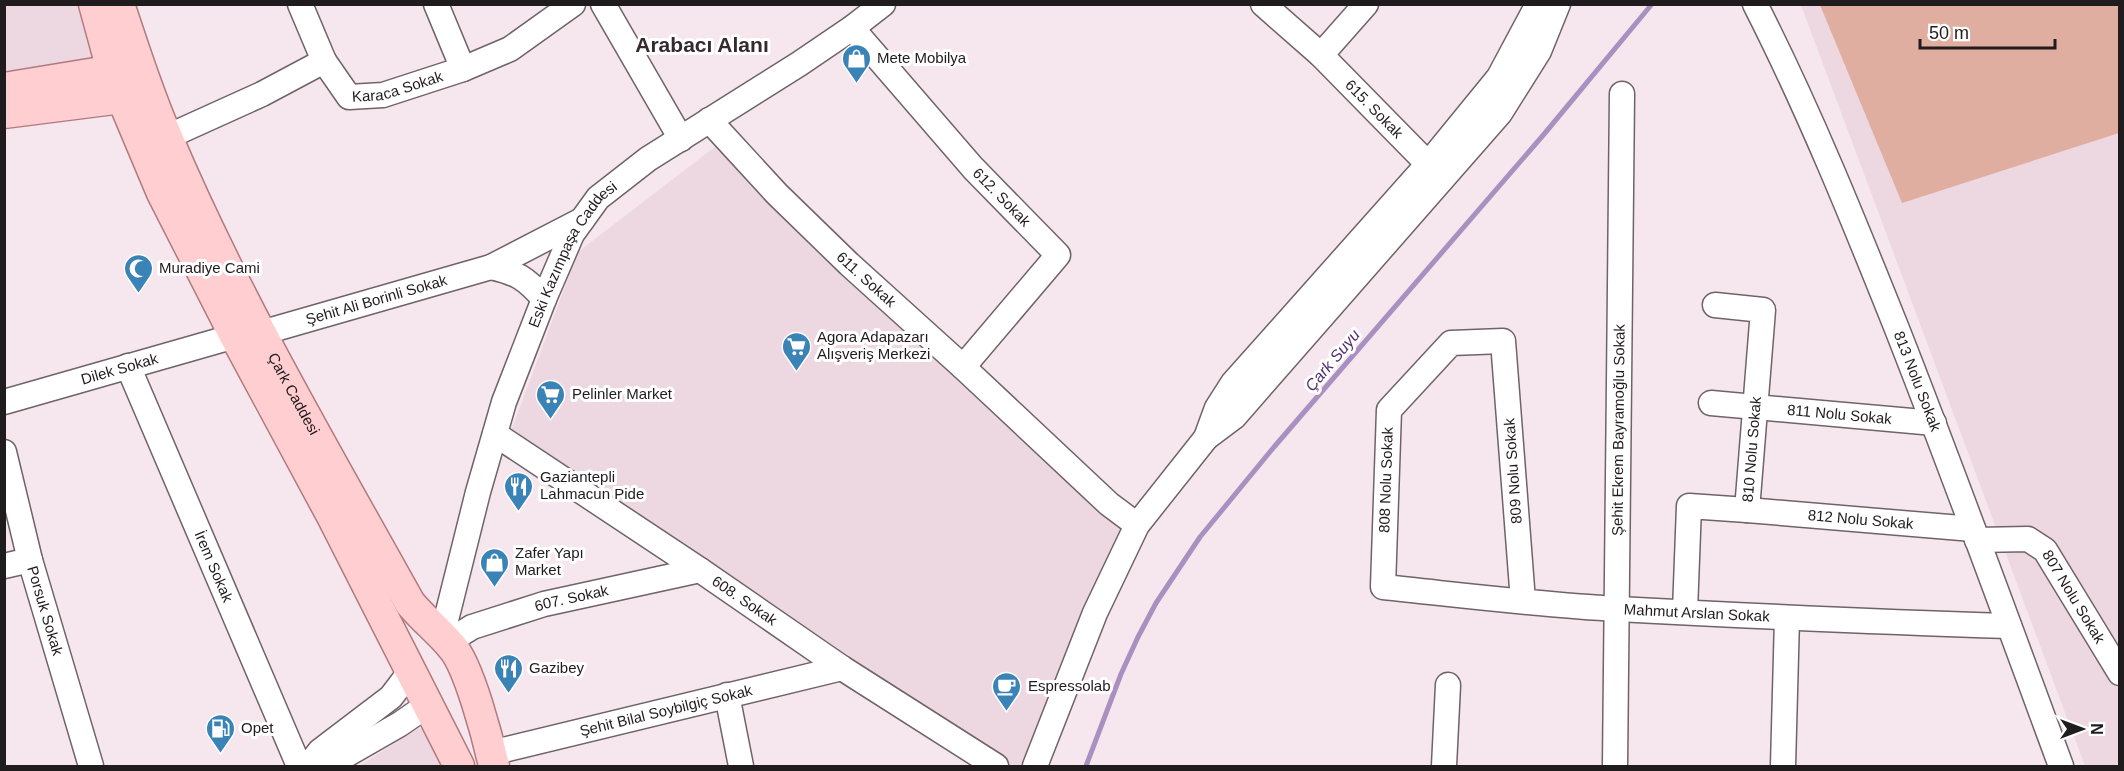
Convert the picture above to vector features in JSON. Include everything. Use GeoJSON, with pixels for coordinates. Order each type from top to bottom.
{"type":"FeatureCollection","features":[{"type":"Feature","properties":{"kind":"main road","name":"Çark Caddesi"},"geometry":{"type":"LineString","coordinates":[[94,4],[131,81],[167,137],[205,220],[248,334],[338,528],[459,766]]}},
{"type":"Feature","properties":{"kind":"main road","name":"Çark Caddesi"},"geometry":{"type":"LineString","coordinates":[[119,4],[131,81],[162,193],[410,603],[423,619],[454,648],[465,669],[492,760]]}},
{"type":"Feature","properties":{"kind":"main road"},"geometry":{"type":"LineString","coordinates":[[4,88],[131,81]]}},
{"type":"Feature","properties":{"kind":"main road"},"geometry":{"type":"LineString","coordinates":[[4,112],[131,81]]}},
{"type":"Feature","properties":{"kind":"main road"},"geometry":{"type":"LineString","coordinates":[[410,672],[413,659],[426,641],[445,639]]}},
{"type":"Feature","properties":{"kind":"main road"},"geometry":{"type":"LineString","coordinates":[[429,704],[451,690],[465,669]]}},
{"type":"Feature","properties":{"kind":"street"},"geometry":{"type":"LineString","coordinates":[[167,137],[262,94],[324,61],[300,4]]}},
{"type":"Feature","properties":{"kind":"street"},"geometry":{"type":"LineString","coordinates":[[436,4],[463,69]]}},
{"type":"Feature","properties":{"kind":"street","name":"Karaca Sokak"},"geometry":{"type":"LineString","coordinates":[[324,61],[349,98],[383,94],[463,69],[510,49],[573,4]]}},
{"type":"Feature","properties":{"kind":"street"},"geometry":{"type":"LineString","coordinates":[[603,4],[681,139]]}},
{"type":"Feature","properties":{"kind":"street","name":"Eski Kazımpaşa Caddesi"},"geometry":{"type":"LineString","coordinates":[[445,639],[504,402],[544,299],[572,234],[582,219],[598,198],[648,159],[852,28],[883,4]]}},
{"type":"Feature","properties":{"kind":"street","name":"615. Sokak"},"geometry":{"type":"LineString","coordinates":[[1263,4],[1321,55],[1428,164]]}},
{"type":"Feature","properties":{"kind":"street"},"geometry":{"type":"LineString","coordinates":[[1321,55],[1366,4]]}},
{"type":"Feature","properties":{"kind":"street"},"geometry":{"type":"LineString","coordinates":[[1206,438],[1217,408],[1233,383],[1428,164],[1499,77],[1538,4]]}},
{"type":"Feature","properties":{"kind":"street"},"geometry":{"type":"LineString","coordinates":[[1035,766],[1095,613],[1137,525],[1206,438],[1234,417],[1500,113],[1539,51],[1558,4]]}},
{"type":"Feature","properties":{"kind":"street","name":"813 Nolu Sokak"},"geometry":{"type":"LineString","coordinates":[[1755,4],[1849,207],[1934,423],[2061,766]]}},
{"type":"Feature","properties":{"kind":"street","name":"612. Sokak"},"geometry":{"type":"LineString","coordinates":[[852,28],[973,168],[1058,255],[963,368]]}},
{"type":"Feature","properties":{"kind":"street","name":"Şehit Ekrem Bayramoğlu Sokak"},"geometry":{"type":"LineString","coordinates":[[1615,766],[1622,94]]}},
{"type":"Feature","properties":{"kind":"street","name":"611. Sokak"},"geometry":{"type":"LineString","coordinates":[[709,120],[777,194],[849,264],[1109,504],[1137,525]]}},
{"type":"Feature","properties":{"kind":"street","name":"Şehit Ali Borinli Sokak"},"geometry":{"type":"LineString","coordinates":[[248,334],[491,267],[582,219]]}},
{"type":"Feature","properties":{"kind":"street"},"geometry":{"type":"LineString","coordinates":[[491,267],[514,272],[532,285],[544,299]]}},
{"type":"Feature","properties":{"kind":"street","name":"810 Nolu Sokak"},"geometry":{"type":"LineString","coordinates":[[1685,611],[1689,506],[1747,510],[1763,310],[1715,304]]}},
{"type":"Feature","properties":{"kind":"street","name":"Dilek Sokak"},"geometry":{"type":"LineString","coordinates":[[4,402],[248,334]]}},
{"type":"Feature","properties":{"kind":"street","name":"808 Nolu Sokak"},"geometry":{"type":"LineString","coordinates":[[1383,587],[1389,410],[1451,343],[1503,341]]}},
{"type":"Feature","properties":{"kind":"street","name":"809 Nolu Sokak"},"geometry":{"type":"LineString","coordinates":[[1503,341],[1523,601]]}},
{"type":"Feature","properties":{"kind":"street","name":"İrem Sokak"},"geometry":{"type":"LineString","coordinates":[[128,366],[299,766]]}},
{"type":"Feature","properties":{"kind":"street","name":"811 Nolu Sokak"},"geometry":{"type":"LineString","coordinates":[[1711,403],[1934,423]]}},
{"type":"Feature","properties":{"kind":"street","name":"608. Sokak"},"geometry":{"type":"LineString","coordinates":[[495,434],[700,570],[842,668],[996,766]]}},
{"type":"Feature","properties":{"kind":"street","name":"Porsuk Sokak"},"geometry":{"type":"LineString","coordinates":[[4,453],[30,560],[91,766]]}},
{"type":"Feature","properties":{"kind":"street","name":"812 Nolu Sokak"},"geometry":{"type":"LineString","coordinates":[[1747,510],[1975,534]]}},
{"type":"Feature","properties":{"kind":"street","name":"807 Nolu Sokak"},"geometry":{"type":"LineString","coordinates":[[1975,534],[2028,539],[2045,550],[2120,673]]}},
{"type":"Feature","properties":{"kind":"street"},"geometry":{"type":"LineString","coordinates":[[4,566],[30,560]]}},
{"type":"Feature","properties":{"kind":"street","name":"607. Sokak"},"geometry":{"type":"LineString","coordinates":[[445,639],[472,627],[544,604],[700,570]]}},
{"type":"Feature","properties":{"kind":"street","name":"Mahmut Arslan Sokak"},"geometry":{"type":"LineString","coordinates":[[1383,587],[1617,609],[2009,626]]}},
{"type":"Feature","properties":{"kind":"street"},"geometry":{"type":"LineString","coordinates":[[1783,766],[1787,618]]}},
{"type":"Feature","properties":{"kind":"street","name":"Şehit Bilal Soybilgiç Sokak"},"geometry":{"type":"LineString","coordinates":[[492,760],[727,695],[842,668]]}},
{"type":"Feature","properties":{"kind":"street"},"geometry":{"type":"LineString","coordinates":[[308,766],[320,751],[391,697],[410,672]]}},
{"type":"Feature","properties":{"kind":"street"},"geometry":{"type":"LineString","coordinates":[[1444,766],[1448,685]]}},
{"type":"Feature","properties":{"kind":"street"},"geometry":{"type":"LineString","coordinates":[[727,695],[741,766]]}},
{"type":"Feature","properties":{"kind":"street"},"geometry":{"type":"LineString","coordinates":[[327,766],[400,724],[429,704]]}},
{"type":"Feature","properties":{"kind":"shaded area"},"geometry":{"type":"Polygon","coordinates":[[[4,5],[83,5],[92,58],[5,71],[4,5]]]}},
{"type":"Feature","properties":{"kind":"shaded area"},"geometry":{"type":"Polygon","coordinates":[[[1801,5],[2119,5],[2119,766],[2085,766],[1801,5]]]}},
{"type":"Feature","properties":{"kind":"shaded area"},"geometry":{"type":"Polygon","coordinates":[[[1820,5],[2119,5],[2119,133],[1902,203],[1820,5]]]}},
{"type":"Feature","properties":{"kind":"shaded area"},"geometry":{"type":"Polygon","coordinates":[[[733,133],[1128,512],[1022,766],[1011,766],[511,431],[578,252],[733,133]]]}},
{"type":"Feature","properties":{"kind":"shaded area"},"geometry":{"type":"Polygon","coordinates":[[[419,728],[436,733],[446,766],[359,766],[419,728]]]}},
{"type":"Feature","properties":{"kind":"waterway","name":"Çark Suyu"},"geometry":{"type":"LineString","coordinates":[[1086,766],[1121,674],[1138,637],[1156,603],[1200,537],[1274,447],[1545,133],[1652,4]]}},
{"type":"Feature","properties":{"kind":"place","name":"Mete Mobilya"},"geometry":{"type":"Point","coordinates":[856,84]}},
{"type":"Feature","properties":{"kind":"place","name":"Muradiye Cami"},"geometry":{"type":"Point","coordinates":[138,294]}},
{"type":"Feature","properties":{"kind":"place","name":"Agora Adapazarı Alışveriş Merkezi"},"geometry":{"type":"Point","coordinates":[796,372]}},
{"type":"Feature","properties":{"kind":"place","name":"Pelinler Market"},"geometry":{"type":"Point","coordinates":[551,420]}},
{"type":"Feature","properties":{"kind":"place","name":"Gaziantepli Lahmacun Pide"},"geometry":{"type":"Point","coordinates":[519,512]}},
{"type":"Feature","properties":{"kind":"place","name":"Zafer Yapı Market"},"geometry":{"type":"Point","coordinates":[494,588]}},
{"type":"Feature","properties":{"kind":"place","name":"Gazibey"},"geometry":{"type":"Point","coordinates":[508,694]}},
{"type":"Feature","properties":{"kind":"place","name":"Espressolab"},"geometry":{"type":"Point","coordinates":[1007,712]}},
{"type":"Feature","properties":{"kind":"place","name":"Opet"},"geometry":{"type":"Point","coordinates":[220,754]}},
{"type":"Feature","properties":{"kind":"district","name":"Arabacı Alanı"},"geometry":{"type":"Point","coordinates":[702,45]}}]}
